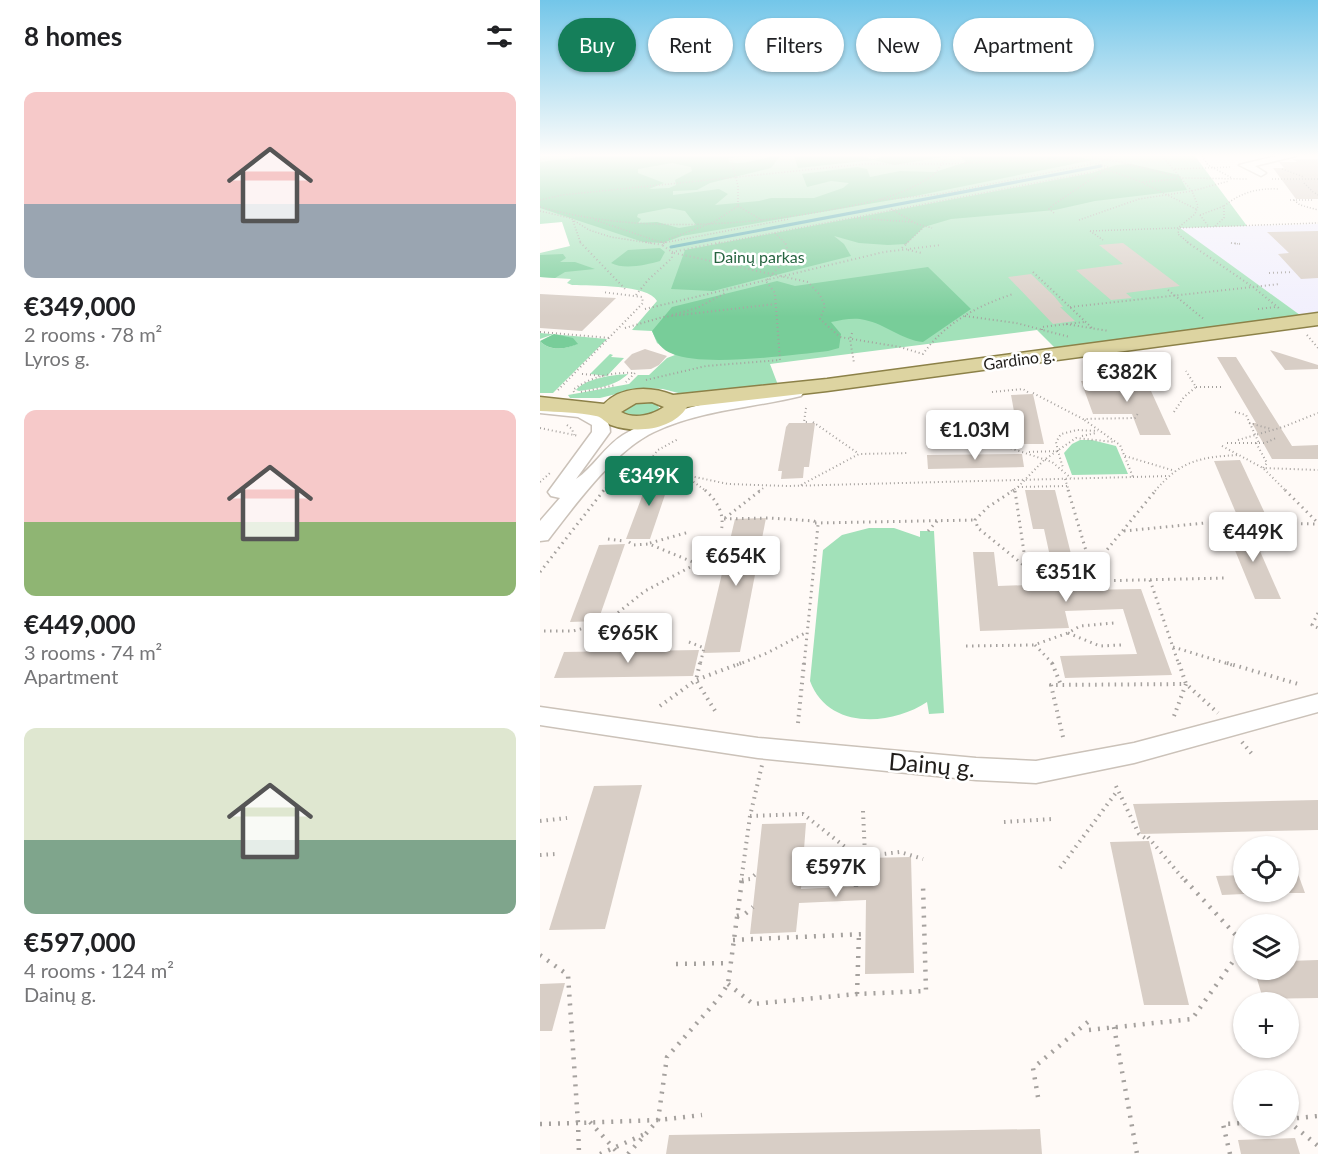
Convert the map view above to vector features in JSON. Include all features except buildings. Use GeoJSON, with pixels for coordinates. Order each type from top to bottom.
{"type":"FeatureCollection","features":[{"type":"Feature","properties":{"kind":"main road","name":"Gardino g."},"geometry":{"type":"LineString","coordinates":[[544,401],[618,423],[652,420],[674,403],[1313,327]]}},
{"type":"Feature","properties":{"kind":"main road","name":"Gardino g."},"geometry":{"type":"LineString","coordinates":[[544,401],[593,401],[650,390],[674,403],[801,400],[827,385]]}},
{"type":"Feature","properties":{"kind":"street"},"geometry":{"type":"LineString","coordinates":[[540,513],[626,441],[648,428],[704,409],[801,400]]}},
{"type":"Feature","properties":{"kind":"street"},"geometry":{"type":"LineString","coordinates":[[544,401],[586,413],[599,419],[602,425],[601,432],[566,478],[566,492]]}},
{"type":"Feature","properties":{"kind":"street"},"geometry":{"type":"LineString","coordinates":[[540,536],[566,492],[618,423],[629,428],[566,492]]}},
{"type":"Feature","properties":{"kind":"street","name":"Dainų g."},"geometry":{"type":"LineString","coordinates":[[540,716],[766,748],[976,769],[1036,772],[1134,753],[1232,729],[1318,703]]}},
{"type":"Feature","properties":{"kind":"path"},"geometry":{"type":"LineString","coordinates":[[543,210],[573,220],[600,234],[645,244],[663,244],[829,210]]}},
{"type":"Feature","properties":{"kind":"path"},"geometry":{"type":"LineString","coordinates":[[545,210],[590,218],[651,223],[710,224],[805,215]]}},
{"type":"Feature","properties":{"kind":"path"},"geometry":{"type":"LineString","coordinates":[[663,244],[710,224],[733,210]]}},
{"type":"Feature","properties":{"kind":"path"},"geometry":{"type":"LineString","coordinates":[[745,210],[765,223]]}},
{"type":"Feature","properties":{"kind":"path"},"geometry":{"type":"LineString","coordinates":[[672,253],[887,210]]}},
{"type":"Feature","properties":{"kind":"path"},"geometry":{"type":"LineString","coordinates":[[892,210],[924,227],[933,228]]}},
{"type":"Feature","properties":{"kind":"path"},"geometry":{"type":"LineString","coordinates":[[1050,210],[1054,213]]}},
{"type":"Feature","properties":{"kind":"path"},"geometry":{"type":"LineString","coordinates":[[1079,220],[1108,210]]}},
{"type":"Feature","properties":{"kind":"path"},"geometry":{"type":"LineString","coordinates":[[1200,215],[1214,210]]}},
{"type":"Feature","properties":{"kind":"path"},"geometry":{"type":"LineString","coordinates":[[1215,226],[1224,218],[1224,210]]}},
{"type":"Feature","properties":{"kind":"path"},"geometry":{"type":"LineString","coordinates":[[1209,226],[1197,211],[1179,227],[1178,234],[1284,312]]}},
{"type":"Feature","properties":{"kind":"path"},"geometry":{"type":"LineString","coordinates":[[590,218],[663,244],[672,253],[775,273],[808,282],[820,295],[825,306],[820,320],[840,337],[900,347],[923,354],[929,343],[964,316],[989,302],[1013,294]]}},
{"type":"Feature","properties":{"kind":"path"},"geometry":{"type":"LineString","coordinates":[[849,218],[913,222]]}},
{"type":"Feature","properties":{"kind":"path"},"geometry":{"type":"LineString","coordinates":[[573,220],[587,255],[621,283],[627,291]]}},
{"type":"Feature","properties":{"kind":"path"},"geometry":{"type":"LineString","coordinates":[[1103,240],[1090,231],[1318,223]]}},
{"type":"Feature","properties":{"kind":"path"},"geometry":{"type":"LineString","coordinates":[[901,249],[924,227]]}},
{"type":"Feature","properties":{"kind":"path"},"geometry":{"type":"LineString","coordinates":[[766,281],[789,256],[785,242],[775,233]]}},
{"type":"Feature","properties":{"kind":"path"},"geometry":{"type":"LineString","coordinates":[[1231,243],[1241,244]]}},
{"type":"Feature","properties":{"kind":"path"},"geometry":{"type":"LineString","coordinates":[[645,309],[901,249],[940,245]]}},
{"type":"Feature","properties":{"kind":"path"},"geometry":{"type":"LineString","coordinates":[[901,249],[922,253]]}},
{"type":"Feature","properties":{"kind":"path"},"geometry":{"type":"LineString","coordinates":[[637,293],[665,267],[672,258],[672,253]]}},
{"type":"Feature","properties":{"kind":"path"},"geometry":{"type":"LineString","coordinates":[[1034,272],[1099,334]]}},
{"type":"Feature","properties":{"kind":"path"},"geometry":{"type":"LineString","coordinates":[[1269,273],[1293,272]]}},
{"type":"Feature","properties":{"kind":"path"},"geometry":{"type":"LineString","coordinates":[[642,380],[706,366],[780,360],[775,294],[766,281]]}},
{"type":"Feature","properties":{"kind":"path"},"geometry":{"type":"LineString","coordinates":[[1070,307],[1280,284]]}},
{"type":"Feature","properties":{"kind":"path"},"geometry":{"type":"LineString","coordinates":[[625,328],[697,308],[740,287]]}},
{"type":"Feature","properties":{"kind":"path"},"geometry":{"type":"LineString","coordinates":[[1168,290],[1209,322]]}},
{"type":"Feature","properties":{"kind":"path"},"geometry":{"type":"LineString","coordinates":[[544,401],[643,303],[642,297],[637,293],[602,292]]}},
{"type":"Feature","properties":{"kind":"path"},"geometry":{"type":"LineString","coordinates":[[663,317],[775,304]]}},
{"type":"Feature","properties":{"kind":"path"},"geometry":{"type":"LineString","coordinates":[[1258,309],[1277,307]]}},
{"type":"Feature","properties":{"kind":"path"},"geometry":{"type":"LineString","coordinates":[[964,316],[1016,323],[1050,332]]}},
{"type":"Feature","properties":{"kind":"path"},"geometry":{"type":"LineString","coordinates":[[1037,321],[1042,329]]}},
{"type":"Feature","properties":{"kind":"path"},"geometry":{"type":"LineString","coordinates":[[1042,329],[1084,322]]}},
{"type":"Feature","properties":{"kind":"path"},"geometry":{"type":"LineString","coordinates":[[1313,327],[1318,348]]}},
{"type":"Feature","properties":{"kind":"path"},"geometry":{"type":"LineString","coordinates":[[540,332],[610,338]]}},
{"type":"Feature","properties":{"kind":"path"},"geometry":{"type":"LineString","coordinates":[[852,333],[850,339],[854,363]]}},
{"type":"Feature","properties":{"kind":"path"},"geometry":{"type":"LineString","coordinates":[[1186,371],[1196,387]]}},
{"type":"Feature","properties":{"kind":"path"},"geometry":{"type":"LineString","coordinates":[[624,383],[635,373],[621,372],[606,376],[580,385],[573,390],[573,394],[632,383]]}},
{"type":"Feature","properties":{"kind":"path"},"geometry":{"type":"LineString","coordinates":[[582,374],[606,376]]}},
{"type":"Feature","properties":{"kind":"path"},"geometry":{"type":"LineString","coordinates":[[1174,412],[1196,387],[1221,387]]}},
{"type":"Feature","properties":{"kind":"path"},"geometry":{"type":"LineString","coordinates":[[992,392],[1023,389],[1083,419],[1120,445],[1133,477]]}},
{"type":"Feature","properties":{"kind":"path"},"geometry":{"type":"LineString","coordinates":[[801,400],[804,422],[811,422],[859,454]]}},
{"type":"Feature","properties":{"kind":"path"},"geometry":{"type":"LineString","coordinates":[[1083,419],[1134,418],[1139,412]]}},
{"type":"Feature","properties":{"kind":"path"},"geometry":{"type":"LineString","coordinates":[[1235,412],[1246,416],[1267,464],[1263,468]]}},
{"type":"Feature","properties":{"kind":"path"},"geometry":{"type":"LineString","coordinates":[[1238,440],[1318,413]]}},
{"type":"Feature","properties":{"kind":"path"},"geometry":{"type":"LineString","coordinates":[[1249,423],[1272,430]]}},
{"type":"Feature","properties":{"kind":"path"},"geometry":{"type":"LineString","coordinates":[[540,428],[574,435]]}},
{"type":"Feature","properties":{"kind":"path"},"geometry":{"type":"LineString","coordinates":[[1071,479],[1063,468],[1056,442],[1061,434],[1077,430],[1101,432]]}},
{"type":"Feature","properties":{"kind":"path"},"geometry":{"type":"LineString","coordinates":[[724,519],[770,518],[815,523],[975,520],[988,507],[1015,491],[1044,460],[1076,438],[1101,432]]}},
{"type":"Feature","properties":{"kind":"path"},"geometry":{"type":"LineString","coordinates":[[1076,438],[1116,442]]}},
{"type":"Feature","properties":{"kind":"path"},"geometry":{"type":"LineString","coordinates":[[1227,443],[1258,443],[1276,438]]}},
{"type":"Feature","properties":{"kind":"path"},"geometry":{"type":"LineString","coordinates":[[633,481],[668,442],[678,439]]}},
{"type":"Feature","properties":{"kind":"path"},"geometry":{"type":"LineString","coordinates":[[1222,446],[1263,468],[1318,524]]}},
{"type":"Feature","properties":{"kind":"path"},"geometry":{"type":"LineString","coordinates":[[1007,447],[1027,452],[1063,468]]}},
{"type":"Feature","properties":{"kind":"path"},"geometry":{"type":"LineString","coordinates":[[1027,452],[1058,451]]}},
{"type":"Feature","properties":{"kind":"path"},"geometry":{"type":"LineString","coordinates":[[799,486],[859,454],[909,453]]}},
{"type":"Feature","properties":{"kind":"path"},"geometry":{"type":"LineString","coordinates":[[1091,569],[1168,476],[1203,457],[1239,455]]}},
{"type":"Feature","properties":{"kind":"path"},"geometry":{"type":"LineString","coordinates":[[1125,456],[1176,471]]}},
{"type":"Feature","properties":{"kind":"path"},"geometry":{"type":"LineString","coordinates":[[540,572],[628,460]]}},
{"type":"Feature","properties":{"kind":"path"},"geometry":{"type":"LineString","coordinates":[[652,460],[700,486],[712,499],[724,519]]}},
{"type":"Feature","properties":{"kind":"path"},"geometry":{"type":"LineString","coordinates":[[1263,468],[1318,470]]}},
{"type":"Feature","properties":{"kind":"path"},"geometry":{"type":"LineString","coordinates":[[639,473],[681,474],[714,482],[766,486],[892,481],[1168,476]]}},
{"type":"Feature","properties":{"kind":"path"},"geometry":{"type":"LineString","coordinates":[[1065,479],[1095,581],[1227,578]]}},
{"type":"Feature","properties":{"kind":"path"},"geometry":{"type":"LineString","coordinates":[[721,532],[724,519],[766,486]]}},
{"type":"Feature","properties":{"kind":"path"},"geometry":{"type":"LineString","coordinates":[[1018,487],[1068,486]]}},
{"type":"Feature","properties":{"kind":"path"},"geometry":{"type":"LineString","coordinates":[[605,488],[630,487]]}},
{"type":"Feature","properties":{"kind":"path"},"geometry":{"type":"LineString","coordinates":[[1015,491],[1026,567]]}},
{"type":"Feature","properties":{"kind":"path"},"geometry":{"type":"LineString","coordinates":[[928,531],[938,520]]}},
{"type":"Feature","properties":{"kind":"path"},"geometry":{"type":"LineString","coordinates":[[975,520],[978,528],[1032,572]]}},
{"type":"Feature","properties":{"kind":"path"},"geometry":{"type":"LineString","coordinates":[[798,723],[818,525],[815,523]]}},
{"type":"Feature","properties":{"kind":"path"},"geometry":{"type":"LineString","coordinates":[[1122,531],[1205,523]]}},
{"type":"Feature","properties":{"kind":"path"},"geometry":{"type":"LineString","coordinates":[[1247,523],[1318,524]]}},
{"type":"Feature","properties":{"kind":"path"},"geometry":{"type":"LineString","coordinates":[[629,542],[633,545],[649,544],[689,532]]}},
{"type":"Feature","properties":{"kind":"path"},"geometry":{"type":"LineString","coordinates":[[608,539],[623,541]]}},
{"type":"Feature","properties":{"kind":"path"},"geometry":{"type":"LineString","coordinates":[[649,544],[710,569]]}},
{"type":"Feature","properties":{"kind":"path"},"geometry":{"type":"LineString","coordinates":[[544,631],[573,631],[596,625],[636,600],[645,591],[696,564]]}},
{"type":"Feature","properties":{"kind":"path"},"geometry":{"type":"LineString","coordinates":[[1150,580],[1186,684],[1221,716]]}},
{"type":"Feature","properties":{"kind":"path"},"geometry":{"type":"LineString","coordinates":[[1318,613],[1312,624],[1318,628]]}},
{"type":"Feature","properties":{"kind":"path"},"geometry":{"type":"LineString","coordinates":[[966,646],[1034,645],[1068,633],[1080,626],[1114,623]]}},
{"type":"Feature","properties":{"kind":"path"},"geometry":{"type":"LineString","coordinates":[[660,706],[696,680],[767,653],[808,631]]}},
{"type":"Feature","properties":{"kind":"path"},"geometry":{"type":"LineString","coordinates":[[1068,633],[1100,646],[1121,645]]}},
{"type":"Feature","properties":{"kind":"path"},"geometry":{"type":"LineString","coordinates":[[689,642],[704,648],[696,680],[717,714]]}},
{"type":"Feature","properties":{"kind":"path"},"geometry":{"type":"LineString","coordinates":[[1034,645],[1054,664],[1061,685]]}},
{"type":"Feature","properties":{"kind":"path"},"geometry":{"type":"LineString","coordinates":[[1173,647],[1299,684]]}},
{"type":"Feature","properties":{"kind":"path"},"geometry":{"type":"LineString","coordinates":[[1063,737],[1051,686],[1186,684]]}},
{"type":"Feature","properties":{"kind":"path"},"geometry":{"type":"LineString","coordinates":[[1174,716],[1186,684]]}},
{"type":"Feature","properties":{"kind":"path"},"geometry":{"type":"LineString","coordinates":[[1241,741],[1252,754]]}},
{"type":"Feature","properties":{"kind":"path"},"geometry":{"type":"LineString","coordinates":[[628,1154],[658,1120],[667,1057],[719,998],[728,984],[750,816],[766,748]]}},
{"type":"Feature","properties":{"kind":"path"},"geometry":{"type":"LineString","coordinates":[[1060,868],[1117,788],[1139,834],[1147,838],[1233,933]]}},
{"type":"Feature","properties":{"kind":"path"},"geometry":{"type":"LineString","coordinates":[[863,811],[865,855]]}},
{"type":"Feature","properties":{"kind":"path"},"geometry":{"type":"LineString","coordinates":[[750,816],[803,814],[858,857]]}},
{"type":"Feature","properties":{"kind":"path"},"geometry":{"type":"LineString","coordinates":[[540,821],[567,818]]}},
{"type":"Feature","properties":{"kind":"path"},"geometry":{"type":"LineString","coordinates":[[1004,822],[1052,819]]}},
{"type":"Feature","properties":{"kind":"path"},"geometry":{"type":"LineString","coordinates":[[858,857],[878,853],[913,853],[923,859]]}},
{"type":"Feature","properties":{"kind":"path"},"geometry":{"type":"LineString","coordinates":[[540,855],[556,854]]}},
{"type":"Feature","properties":{"kind":"path"},"geometry":{"type":"LineString","coordinates":[[856,887],[858,857]]}},
{"type":"Feature","properties":{"kind":"path"},"geometry":{"type":"LineString","coordinates":[[742,880],[750,879],[757,873]]}},
{"type":"Feature","properties":{"kind":"path"},"geometry":{"type":"LineString","coordinates":[[728,984],[753,1004],[857,994],[926,991],[923,885]]}},
{"type":"Feature","properties":{"kind":"path"},"geometry":{"type":"LineString","coordinates":[[737,916],[745,914],[753,907]]}},
{"type":"Feature","properties":{"kind":"path"},"geometry":{"type":"LineString","coordinates":[[733,940],[862,934],[857,994]]}},
{"type":"Feature","properties":{"kind":"path"},"geometry":{"type":"LineString","coordinates":[[540,955],[568,975],[579,1154]]}},
{"type":"Feature","properties":{"kind":"path"},"geometry":{"type":"LineString","coordinates":[[1089,1030],[1192,1018],[1233,960]]}},
{"type":"Feature","properties":{"kind":"path"},"geometry":{"type":"LineString","coordinates":[[676,964],[730,963]]}},
{"type":"Feature","properties":{"kind":"path"},"geometry":{"type":"LineString","coordinates":[[1038,1097],[1033,1068],[1052,1050],[1082,1030],[1089,1021]]}},
{"type":"Feature","properties":{"kind":"path"},"geometry":{"type":"LineString","coordinates":[[1114,1027],[1137,1154]]}},
{"type":"Feature","properties":{"kind":"path"},"geometry":{"type":"LineString","coordinates":[[540,1124],[658,1120],[702,1115]]}},
{"type":"Feature","properties":{"kind":"path"},"geometry":{"type":"LineString","coordinates":[[1299,1119],[1318,1116]]}},
{"type":"Feature","properties":{"kind":"path"},"geometry":{"type":"LineString","coordinates":[[590,1122],[619,1154]]}},
{"type":"Feature","properties":{"kind":"path"},"geometry":{"type":"LineString","coordinates":[[1230,1154],[1223,1124],[1233,1123]]}},
{"type":"Feature","properties":{"kind":"path"},"geometry":{"type":"LineString","coordinates":[[1299,1130],[1318,1146]]}},
{"type":"Feature","properties":{"kind":"path"},"geometry":{"type":"LineString","coordinates":[[600,1154],[647,1133]]}},
{"type":"Feature","properties":{"kind":"shaded area"},"geometry":{"type":"Polygon","coordinates":[[[1318,224],[1318,313],[1300,315],[1179,228],[1318,224]]]}},
{"type":"Feature","properties":{"kind":"green space","name":"Dainų parkas"},"geometry":{"type":"Polygon","coordinates":[[[540,210],[1235,210],[1247,226],[1180,228],[1300,315],[1055,348],[1037,330],[770,364],[778,385],[682,394],[663,389],[641,388],[600,398],[570,398],[568,395],[629,384],[638,375],[649,375],[667,358],[675,355],[657,343],[652,331],[632,330],[657,301],[652,295],[631,289],[572,285],[567,283],[571,279],[540,277],[540,253],[570,246],[562,222],[540,224],[540,210]]]}},
{"type":"Feature","properties":{"kind":"green space"},"geometry":{"type":"Polygon","coordinates":[[[546,210],[659,210],[638,214],[637,217],[641,219],[638,223],[657,222],[679,228],[696,225],[685,211],[679,210],[834,210],[682,236],[663,243],[643,242],[546,210]]]}},
{"type":"Feature","properties":{"kind":"green space"},"geometry":{"type":"Polygon","coordinates":[[[897,210],[1056,210],[951,219],[924,227],[906,244],[859,243],[834,236],[844,244],[851,256],[713,291],[671,289],[685,250],[897,210]]]}},
{"type":"Feature","properties":{"kind":"green space"},"geometry":{"type":"Polygon","coordinates":[[[660,248],[665,252],[660,261],[629,266],[611,263],[628,250],[660,248]]]}},
{"type":"Feature","properties":{"kind":"green space"},"geometry":{"type":"Polygon","coordinates":[[[563,254],[566,258],[560,262],[575,262],[595,269],[565,272],[555,278],[540,277],[540,255],[563,254]]]}},
{"type":"Feature","properties":{"kind":"green space"},"geometry":{"type":"Polygon","coordinates":[[[928,267],[971,309],[923,342],[915,341],[872,322],[848,319],[831,322],[841,334],[839,348],[771,357],[705,360],[687,358],[665,350],[652,331],[672,307],[777,281],[795,286],[928,267]]]}},
{"type":"Feature","properties":{"kind":"green space"},"geometry":{"type":"Polygon","coordinates":[[[540,333],[553,334],[540,339],[540,333]]]}},
{"type":"Feature","properties":{"kind":"green space"},"geometry":{"type":"Polygon","coordinates":[[[554,334],[573,338],[578,344],[553,348],[540,341],[554,334]]]}},
{"type":"Feature","properties":{"kind":"green space"},"geometry":{"type":"Polygon","coordinates":[[[555,334],[607,339],[553,393],[540,393],[540,341],[553,348],[577,344],[555,334]]]}},
{"type":"Feature","properties":{"kind":"green space"},"geometry":{"type":"Polygon","coordinates":[[[610,354],[613,355],[611,357],[624,358],[607,376],[590,374],[610,354]]]}},
{"type":"Feature","properties":{"kind":"green space"},"geometry":{"type":"Polygon","coordinates":[[[628,374],[617,382],[605,386],[576,390],[593,380],[628,374]]]}},
{"type":"Feature","properties":{"kind":"green space"},"geometry":{"type":"Polygon","coordinates":[[[649,401],[657,404],[659,408],[665,408],[650,415],[640,416],[629,415],[623,411],[631,403],[649,401]]]}},
{"type":"Feature","properties":{"kind":"green space"},"geometry":{"type":"Polygon","coordinates":[[[1080,440],[1092,440],[1116,446],[1128,474],[1072,475],[1064,453],[1072,444],[1080,440]]]}},
{"type":"Feature","properties":{"kind":"green space"},"geometry":{"type":"Polygon","coordinates":[[[869,528],[894,528],[920,537],[920,531],[934,531],[944,713],[929,714],[927,702],[896,716],[879,719],[845,716],[831,708],[819,697],[810,681],[823,550],[842,535],[869,528]]]}},
{"type":"Feature","properties":{"kind":"waterway"},"geometry":{"type":"LineString","coordinates":[[671,247],[868,210]]}}]}
